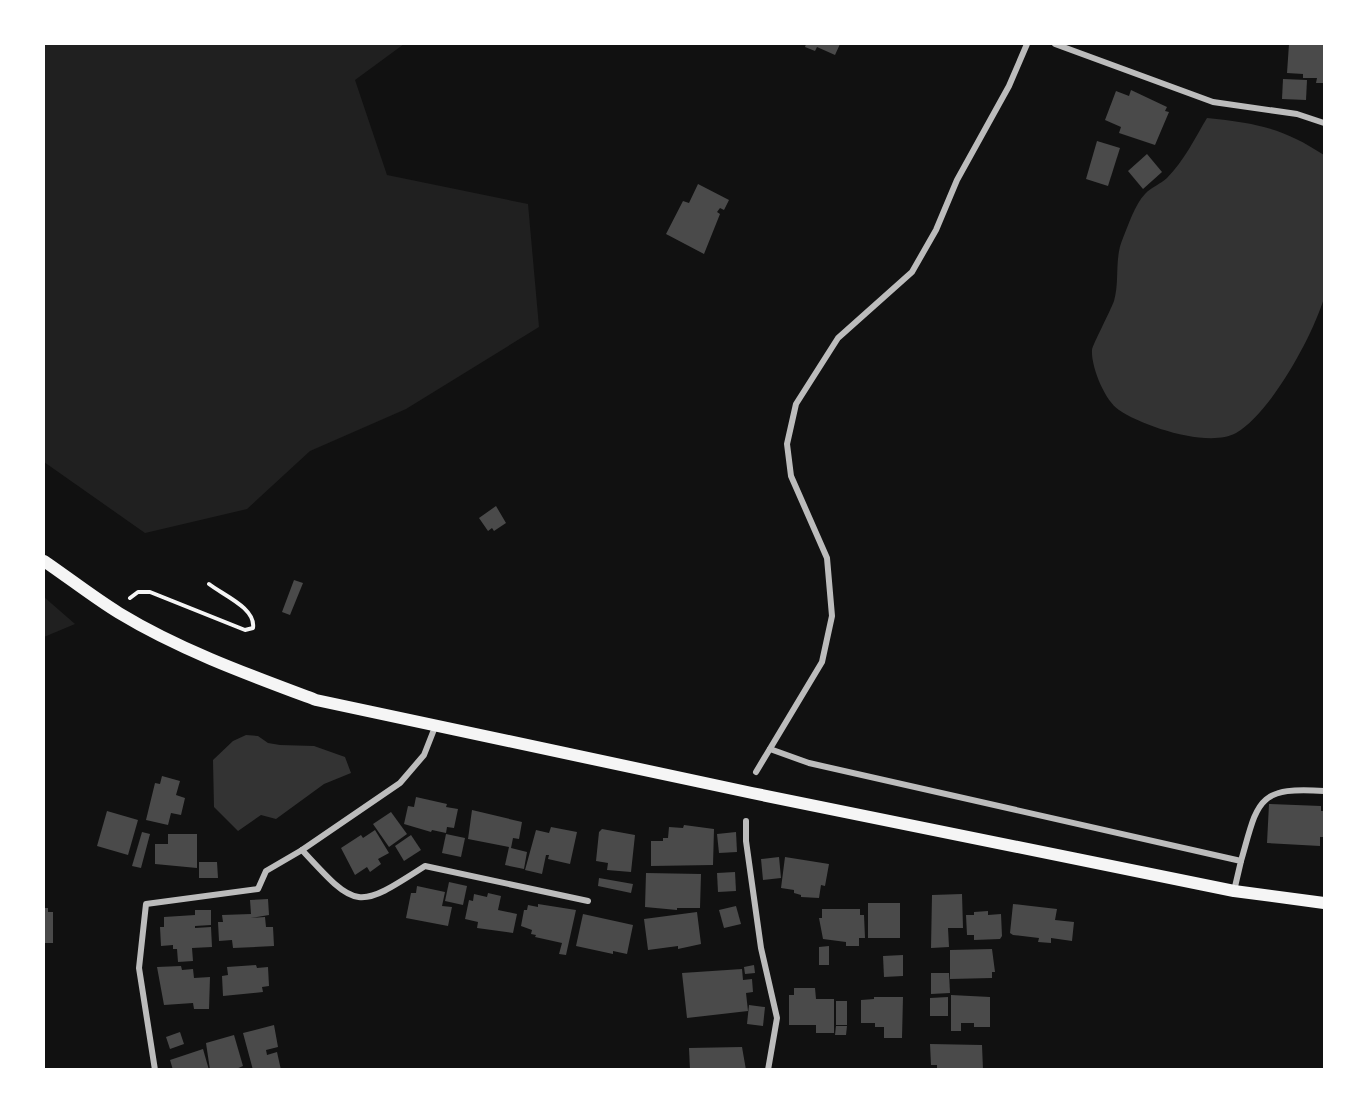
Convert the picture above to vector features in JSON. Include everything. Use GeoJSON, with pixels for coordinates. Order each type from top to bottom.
{"type":"FeatureCollection","features":[{"type":"Feature","properties":{"kind":"main road"},"geometry":{"type":"LineString","coordinates":[[44,561],[119,614],[248,675],[316,700],[435,727],[1234,891],[1324,903]]}},
{"type":"Feature","properties":{"kind":"street"},"geometry":{"type":"LineString","coordinates":[[756,772],[822,662],[832,616],[827,558],[791,476],[787,444],[796,404],[838,338],[912,273],[936,230],[957,180],[1010,86],[1027,44]]}},
{"type":"Feature","properties":{"kind":"street"},"geometry":{"type":"LineString","coordinates":[[1056,44],[1213,102],[1297,114],[1324,123]]}},
{"type":"Feature","properties":{"kind":"street"},"geometry":{"type":"LineString","coordinates":[[155,1070],[139,968],[146,904],[258,889],[266,871],[302,850],[400,783],[424,755],[435,727]]}},
{"type":"Feature","properties":{"kind":"street"},"geometry":{"type":"LineString","coordinates":[[770,749],[809,763],[1081,827],[1241,861]]}},
{"type":"Feature","properties":{"kind":"street"},"geometry":{"type":"LineString","coordinates":[[1234,891],[1256,808],[1273,794],[1295,789],[1324,791]]}},
{"type":"Feature","properties":{"kind":"street"},"geometry":{"type":"LineString","coordinates":[[746,820],[746,841],[761,948],[777,1018],[768,1070]]}},
{"type":"Feature","properties":{"kind":"street"},"geometry":{"type":"LineString","coordinates":[[302,850],[340,891],[361,899],[381,895],[425,866],[588,901]]}},
{"type":"Feature","properties":{"kind":"path"},"geometry":{"type":"LineString","coordinates":[[130,598],[138,592],[150,592],[245,630],[253,628],[254,622],[250,613],[209,584]]}},
{"type":"Feature","properties":{"kind":"shaded area"},"geometry":{"type":"Polygon","coordinates":[[[44,44],[404,44],[355,80],[387,175],[528,204],[539,327],[406,409],[310,451],[247,509],[145,533],[44,462],[44,44]]]}},
{"type":"Feature","properties":{"kind":"shaded area"},"geometry":{"type":"Polygon","coordinates":[[[1207,118],[1268,128],[1295,139],[1324,155],[1324,298],[1311,332],[1289,372],[1263,409],[1236,433],[1210,438],[1177,434],[1160,429],[1119,410],[1109,399],[1100,383],[1092,357],[1095,341],[1114,301],[1120,246],[1135,209],[1141,198],[1167,178],[1179,164],[1207,118]]]}},
{"type":"Feature","properties":{"kind":"shaded area"},"geometry":{"type":"Polygon","coordinates":[[[44,597],[75,624],[44,637],[44,597]]]}},
{"type":"Feature","properties":{"kind":"shaded area"},"geometry":{"type":"Polygon","coordinates":[[[246,735],[258,736],[268,743],[280,745],[314,746],[345,757],[351,773],[324,784],[276,819],[261,815],[238,831],[214,807],[213,760],[233,741],[246,735]]]}},
{"type":"Feature","properties":{"kind":"building"},"geometry":{"type":"Polygon","coordinates":[[[806,44],[840,44],[835,55],[817,47],[815,51],[805,47],[806,44]]]}},
{"type":"Feature","properties":{"kind":"building"},"geometry":{"type":"Polygon","coordinates":[[[1289,44],[1324,44],[1324,83],[1316,83],[1317,78],[1303,78],[1303,74],[1287,73],[1289,44]]]}},
{"type":"Feature","properties":{"kind":"building"},"geometry":{"type":"Polygon","coordinates":[[[1283,79],[1307,80],[1306,100],[1282,99],[1283,79]]]}},
{"type":"Feature","properties":{"kind":"building"},"geometry":{"type":"Polygon","coordinates":[[[1131,90],[1167,107],[1165,111],[1169,112],[1155,145],[1119,133],[1121,127],[1105,120],[1116,91],[1129,96],[1131,90]]]}},
{"type":"Feature","properties":{"kind":"building"},"geometry":{"type":"Polygon","coordinates":[[[1097,141],[1120,148],[1108,186],[1086,179],[1097,141]]]}},
{"type":"Feature","properties":{"kind":"building"},"geometry":{"type":"Polygon","coordinates":[[[1147,154],[1162,172],[1143,189],[1128,171],[1147,154]]]}},
{"type":"Feature","properties":{"kind":"building"},"geometry":{"type":"Polygon","coordinates":[[[698,184],[729,200],[724,210],[720,208],[717,212],[720,214],[704,254],[666,234],[683,201],[689,203],[698,184]]]}},
{"type":"Feature","properties":{"kind":"building"},"geometry":{"type":"Polygon","coordinates":[[[496,506],[506,523],[494,531],[492,528],[488,531],[479,518],[496,506]]]}},
{"type":"Feature","properties":{"kind":"building"},"geometry":{"type":"Polygon","coordinates":[[[294,580],[303,583],[290,615],[282,612],[294,580]]]}},
{"type":"Feature","properties":{"kind":"building"},"geometry":{"type":"Polygon","coordinates":[[[162,776],[180,781],[176,795],[185,798],[181,815],[171,813],[168,825],[146,820],[155,783],[160,784],[162,776]]]}},
{"type":"Feature","properties":{"kind":"building"},"geometry":{"type":"Polygon","coordinates":[[[416,797],[458,809],[454,828],[447,827],[446,833],[432,830],[431,832],[404,824],[408,806],[414,807],[416,797]]]}},
{"type":"Feature","properties":{"kind":"building"},"geometry":{"type":"Polygon","coordinates":[[[1269,804],[1321,806],[1321,811],[1324,811],[1324,837],[1320,837],[1320,846],[1267,843],[1269,804]]]}},
{"type":"Feature","properties":{"kind":"building"},"geometry":{"type":"Polygon","coordinates":[[[472,810],[522,822],[519,839],[513,838],[511,848],[527,852],[524,869],[505,865],[509,847],[468,839],[472,810]]]}},
{"type":"Feature","properties":{"kind":"building"},"geometry":{"type":"Polygon","coordinates":[[[107,811],[138,820],[128,855],[97,846],[107,811]]]}},
{"type":"Feature","properties":{"kind":"building"},"geometry":{"type":"Polygon","coordinates":[[[391,812],[407,834],[389,847],[373,824],[391,812]]]}},
{"type":"Feature","properties":{"kind":"building"},"geometry":{"type":"Polygon","coordinates":[[[684,825],[714,829],[713,865],[651,866],[651,841],[663,841],[663,838],[668,838],[669,827],[683,828],[684,825]]]}},
{"type":"Feature","properties":{"kind":"building"},"geometry":{"type":"Polygon","coordinates":[[[551,827],[577,832],[570,864],[548,859],[549,855],[546,855],[542,874],[525,870],[536,830],[549,833],[551,827]]]}},
{"type":"Feature","properties":{"kind":"building"},"geometry":{"type":"Polygon","coordinates":[[[602,829],[635,835],[631,872],[607,870],[608,863],[596,861],[599,832],[602,829]]]}},
{"type":"Feature","properties":{"kind":"building"},"geometry":{"type":"Polygon","coordinates":[[[375,830],[389,853],[378,859],[381,864],[370,872],[367,867],[355,875],[341,848],[361,835],[363,838],[375,830]]]}},
{"type":"Feature","properties":{"kind":"building"},"geometry":{"type":"Polygon","coordinates":[[[142,832],[150,834],[141,868],[132,866],[142,832]]]}},
{"type":"Feature","properties":{"kind":"building"},"geometry":{"type":"Polygon","coordinates":[[[736,832],[737,852],[719,853],[717,834],[736,832]]]}},
{"type":"Feature","properties":{"kind":"building"},"geometry":{"type":"Polygon","coordinates":[[[168,834],[197,834],[197,868],[155,864],[155,844],[168,844],[168,834]]]}},
{"type":"Feature","properties":{"kind":"building"},"geometry":{"type":"Polygon","coordinates":[[[446,834],[465,838],[461,857],[442,853],[446,834]]]}},
{"type":"Feature","properties":{"kind":"building"},"geometry":{"type":"Polygon","coordinates":[[[411,835],[421,850],[404,861],[395,846],[411,835]]]}},
{"type":"Feature","properties":{"kind":"building"},"geometry":{"type":"Polygon","coordinates":[[[779,857],[781,878],[763,880],[761,859],[779,857]]]}},
{"type":"Feature","properties":{"kind":"building"},"geometry":{"type":"Polygon","coordinates":[[[785,857],[829,864],[825,886],[821,885],[819,898],[801,897],[794,893],[794,890],[781,888],[785,857]]]}},
{"type":"Feature","properties":{"kind":"building"},"geometry":{"type":"Polygon","coordinates":[[[199,862],[217,862],[218,878],[199,878],[199,862]]]}},
{"type":"Feature","properties":{"kind":"building"},"geometry":{"type":"Polygon","coordinates":[[[735,872],[736,891],[718,892],[717,873],[735,872]]]}},
{"type":"Feature","properties":{"kind":"building"},"geometry":{"type":"Polygon","coordinates":[[[646,873],[701,874],[700,908],[677,908],[677,910],[645,907],[646,873]]]}},
{"type":"Feature","properties":{"kind":"building"},"geometry":{"type":"Polygon","coordinates":[[[599,878],[633,884],[631,893],[598,886],[599,878]]]}},
{"type":"Feature","properties":{"kind":"building"},"geometry":{"type":"Polygon","coordinates":[[[449,882],[467,886],[463,905],[445,901],[449,882]]]}},
{"type":"Feature","properties":{"kind":"building"},"geometry":{"type":"Polygon","coordinates":[[[417,886],[445,892],[442,906],[452,907],[448,926],[406,918],[411,893],[416,893],[417,886]]]}},
{"type":"Feature","properties":{"kind":"building"},"geometry":{"type":"Polygon","coordinates":[[[488,893],[501,896],[498,910],[517,914],[513,933],[477,928],[478,922],[465,919],[469,900],[473,901],[474,894],[487,897],[488,893]]]}},
{"type":"Feature","properties":{"kind":"building"},"geometry":{"type":"Polygon","coordinates":[[[962,894],[963,928],[948,928],[949,947],[931,948],[932,895],[962,894]]]}},
{"type":"Feature","properties":{"kind":"building"},"geometry":{"type":"Polygon","coordinates":[[[268,899],[269,915],[251,918],[265,917],[266,927],[273,927],[274,946],[233,948],[232,940],[219,941],[218,922],[223,922],[222,915],[251,914],[250,900],[268,899]]]}},
{"type":"Feature","properties":{"kind":"building"},"geometry":{"type":"Polygon","coordinates":[[[868,903],[900,903],[900,938],[868,938],[868,903]]]}},
{"type":"Feature","properties":{"kind":"building"},"geometry":{"type":"Polygon","coordinates":[[[538,904],[576,910],[566,955],[559,954],[562,943],[535,937],[536,935],[531,934],[532,930],[521,926],[524,910],[527,910],[528,905],[538,907],[538,904]]]}},
{"type":"Feature","properties":{"kind":"building"},"geometry":{"type":"Polygon","coordinates":[[[1013,904],[1057,909],[1055,920],[1074,922],[1072,941],[1051,938],[1051,943],[1038,942],[1039,938],[1013,935],[1010,933],[1013,904]]]}},
{"type":"Feature","properties":{"kind":"building"},"geometry":{"type":"Polygon","coordinates":[[[736,906],[741,924],[724,928],[719,910],[736,906]]]}},
{"type":"Feature","properties":{"kind":"building"},"geometry":{"type":"Polygon","coordinates":[[[44,908],[48,908],[48,912],[53,912],[53,943],[44,943],[44,908]]]}},
{"type":"Feature","properties":{"kind":"building"},"geometry":{"type":"Polygon","coordinates":[[[822,909],[860,909],[860,915],[864,915],[865,938],[859,938],[859,946],[846,946],[846,942],[823,939],[819,918],[822,918],[822,909]]]}},
{"type":"Feature","properties":{"kind":"building"},"geometry":{"type":"Polygon","coordinates":[[[195,910],[211,910],[211,925],[195,926],[195,928],[211,927],[212,947],[192,948],[193,961],[178,962],[177,949],[173,949],[173,945],[161,946],[160,927],[164,927],[164,917],[195,915],[195,910]]]}},
{"type":"Feature","properties":{"kind":"building"},"geometry":{"type":"Polygon","coordinates":[[[988,911],[988,915],[1001,914],[1002,936],[1000,939],[974,940],[974,935],[967,935],[966,915],[988,911]]]}},
{"type":"Feature","properties":{"kind":"building"},"geometry":{"type":"Polygon","coordinates":[[[697,912],[701,944],[678,949],[678,946],[648,950],[644,919],[697,912]]]}},
{"type":"Feature","properties":{"kind":"building"},"geometry":{"type":"Polygon","coordinates":[[[583,914],[633,925],[627,954],[613,951],[613,954],[576,946],[583,914]]]}},
{"type":"Feature","properties":{"kind":"building"},"geometry":{"type":"Polygon","coordinates":[[[829,946],[829,965],[819,965],[819,947],[829,946]]]}},
{"type":"Feature","properties":{"kind":"building"},"geometry":{"type":"Polygon","coordinates":[[[992,949],[995,972],[992,972],[992,978],[950,979],[950,950],[992,949]]]}},
{"type":"Feature","properties":{"kind":"building"},"geometry":{"type":"Polygon","coordinates":[[[903,955],[903,976],[884,977],[883,956],[903,955]]]}},
{"type":"Feature","properties":{"kind":"building"},"geometry":{"type":"Polygon","coordinates":[[[256,965],[257,968],[268,967],[269,986],[262,987],[263,992],[223,996],[222,976],[228,975],[227,967],[256,965]]]}},
{"type":"Feature","properties":{"kind":"building"},"geometry":{"type":"Polygon","coordinates":[[[754,965],[755,973],[745,974],[744,967],[754,965]]]}},
{"type":"Feature","properties":{"kind":"building"},"geometry":{"type":"Polygon","coordinates":[[[181,966],[182,970],[193,969],[194,978],[210,977],[209,1009],[194,1009],[193,1003],[164,1005],[157,967],[181,966]]]}},
{"type":"Feature","properties":{"kind":"building"},"geometry":{"type":"Polygon","coordinates":[[[742,969],[743,980],[752,979],[753,992],[746,993],[748,1011],[687,1018],[682,973],[742,969]]]}},
{"type":"Feature","properties":{"kind":"building"},"geometry":{"type":"Polygon","coordinates":[[[931,973],[949,973],[950,993],[931,994],[931,973]]]}},
{"type":"Feature","properties":{"kind":"building"},"geometry":{"type":"Polygon","coordinates":[[[794,988],[815,988],[816,999],[834,999],[834,1033],[816,1033],[816,1025],[789,1025],[789,995],[794,995],[794,988]]]}},
{"type":"Feature","properties":{"kind":"building"},"geometry":{"type":"Polygon","coordinates":[[[951,995],[990,997],[990,1027],[974,1027],[974,1023],[961,1023],[961,1031],[951,1031],[951,995]]]}},
{"type":"Feature","properties":{"kind":"building"},"geometry":{"type":"Polygon","coordinates":[[[874,997],[903,997],[902,1038],[884,1038],[884,1027],[875,1027],[875,1023],[861,1023],[861,1000],[874,999],[874,997]]]}},
{"type":"Feature","properties":{"kind":"building"},"geometry":{"type":"Polygon","coordinates":[[[948,997],[948,1016],[930,1016],[930,998],[948,997]]]}},
{"type":"Feature","properties":{"kind":"building"},"geometry":{"type":"Polygon","coordinates":[[[836,1001],[847,1001],[847,1025],[836,1025],[836,1001]]]}},
{"type":"Feature","properties":{"kind":"building"},"geometry":{"type":"Polygon","coordinates":[[[749,1005],[765,1007],[763,1026],[747,1024],[749,1005]]]}},
{"type":"Feature","properties":{"kind":"building"},"geometry":{"type":"Polygon","coordinates":[[[274,1025],[278,1047],[266,1050],[267,1055],[277,1052],[281,1070],[253,1070],[243,1033],[274,1025]]]}},
{"type":"Feature","properties":{"kind":"building"},"geometry":{"type":"Polygon","coordinates":[[[836,1026],[847,1026],[846,1035],[835,1035],[836,1026]]]}},
{"type":"Feature","properties":{"kind":"building"},"geometry":{"type":"Polygon","coordinates":[[[180,1032],[184,1044],[170,1049],[166,1037],[180,1032]]]}},
{"type":"Feature","properties":{"kind":"building"},"geometry":{"type":"Polygon","coordinates":[[[234,1035],[243,1066],[234,1070],[210,1070],[206,1043],[234,1035]]]}},
{"type":"Feature","properties":{"kind":"building"},"geometry":{"type":"Polygon","coordinates":[[[930,1044],[982,1045],[983,1070],[937,1070],[937,1065],[931,1065],[930,1044]]]}},
{"type":"Feature","properties":{"kind":"building"},"geometry":{"type":"Polygon","coordinates":[[[742,1047],[746,1070],[690,1070],[689,1048],[742,1047]]]}},
{"type":"Feature","properties":{"kind":"building"},"geometry":{"type":"Polygon","coordinates":[[[203,1049],[209,1070],[173,1070],[170,1060],[203,1049]]]}}]}
